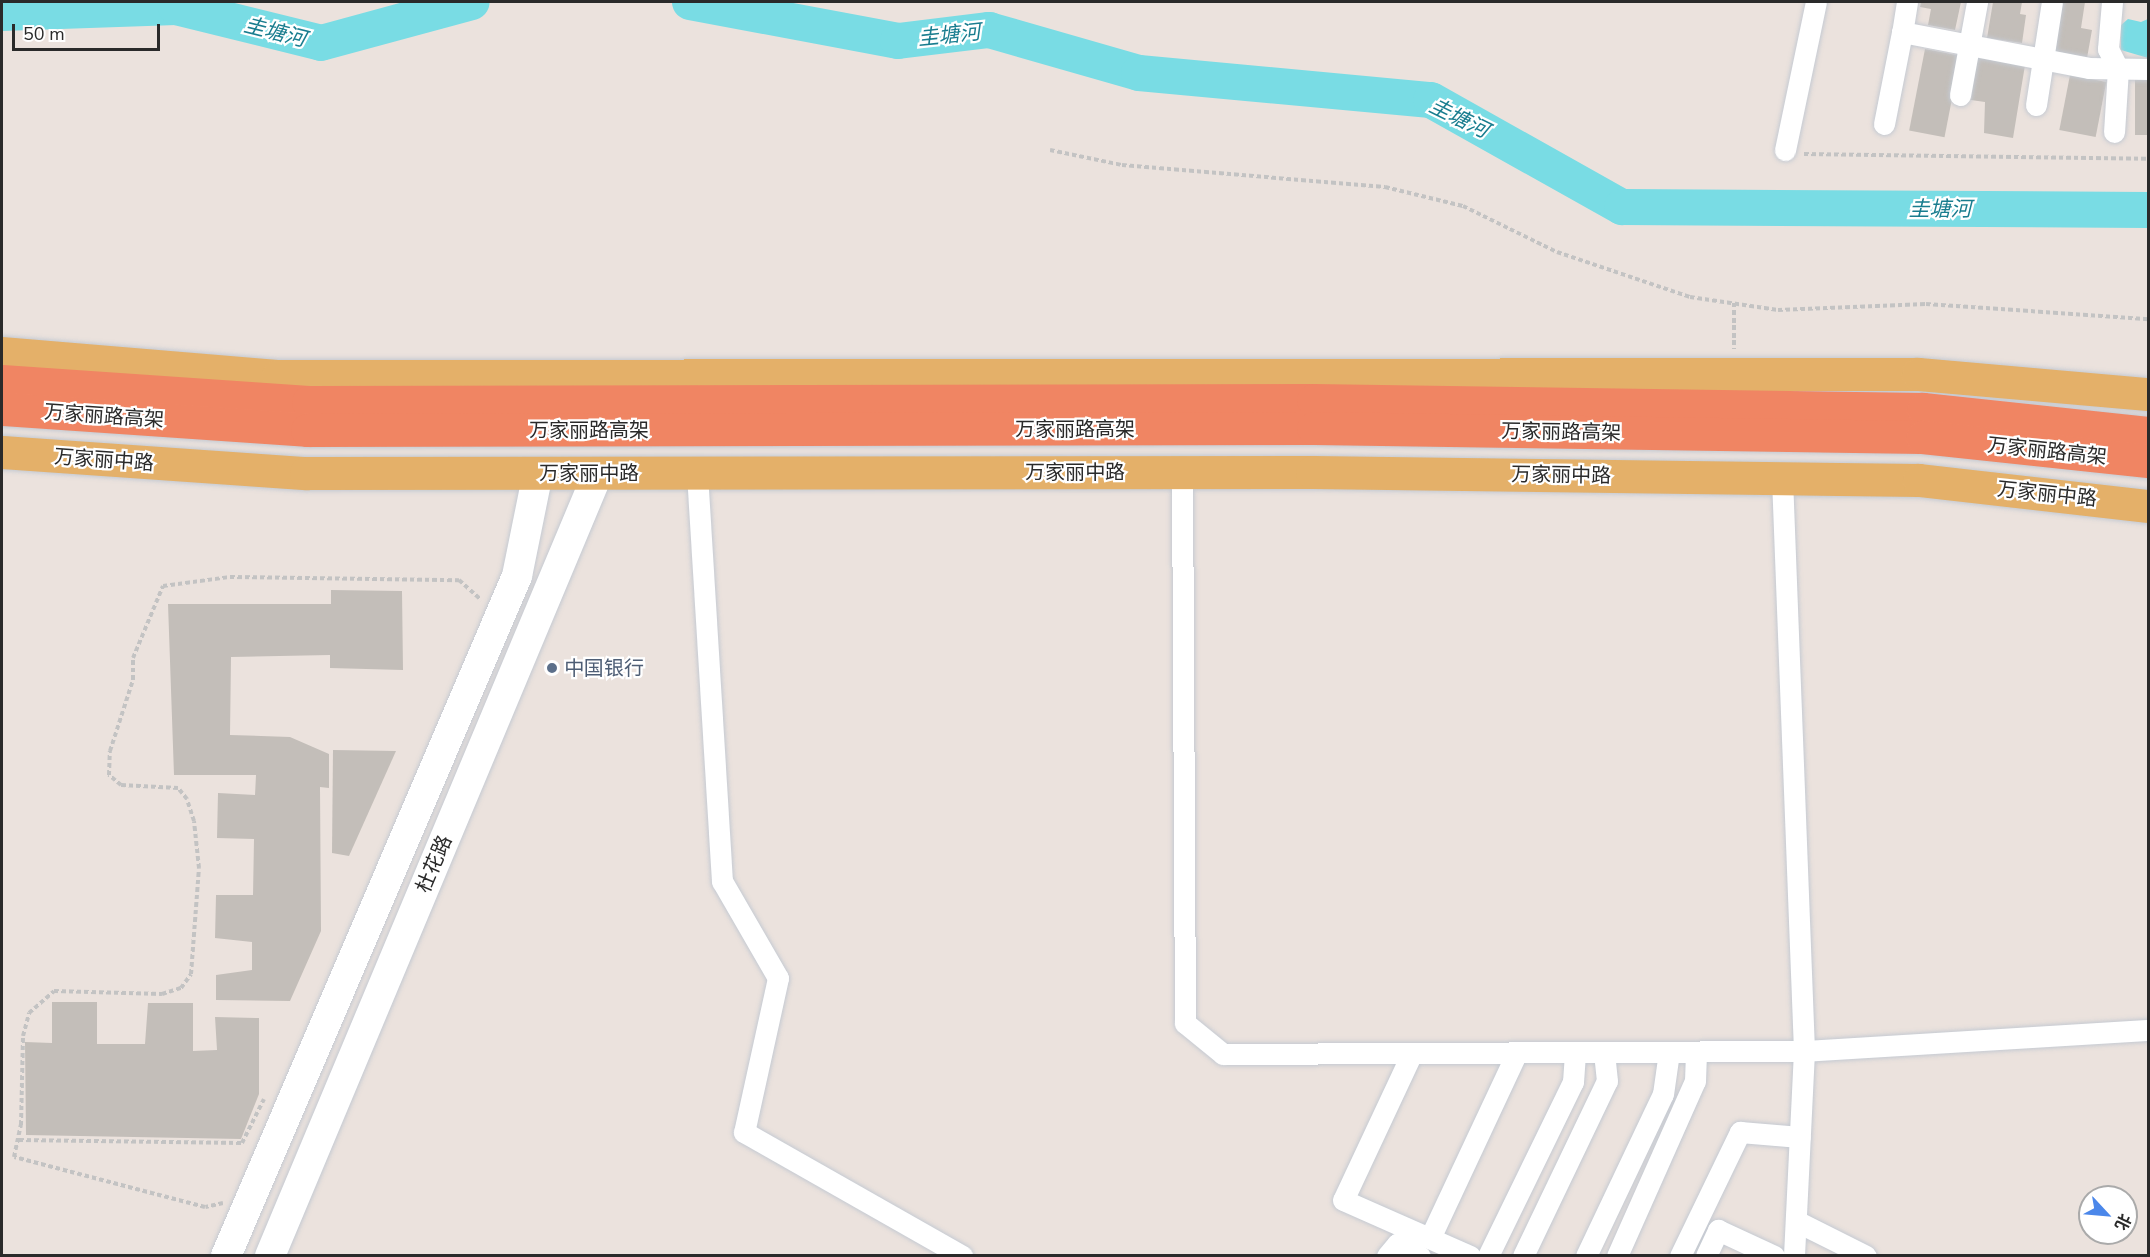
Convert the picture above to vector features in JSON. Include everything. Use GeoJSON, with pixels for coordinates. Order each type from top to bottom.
{"type":"FeatureCollection","features":[{"type":"Feature","properties":{"kind":"highway","name":"万家丽路高架"},"geometry":{"type":"LineString","coordinates":[[2,381],[308,402],[1313,400],[1923,409],[2148,433]]}},
{"type":"Feature","properties":{"kind":"highway","name":"万家丽路高架"},"geometry":{"type":"LineString","coordinates":[[2,409],[307,430],[1313,428],[1922,437],[2148,461]]}},
{"type":"Feature","properties":{"kind":"main road"},"geometry":{"type":"LineString","coordinates":[[2,353],[278,376],[1918,374],[2148,393]]}},
{"type":"Feature","properties":{"kind":"main road","name":"万家丽中路"},"geometry":{"type":"LineString","coordinates":[[2,452],[306,473],[1182,472],[1919,480],[2148,506]]}},
{"type":"Feature","properties":{"kind":"street"},"geometry":{"type":"LineString","coordinates":[[1785,150],[1816,2]]}},
{"type":"Feature","properties":{"kind":"street"},"geometry":{"type":"LineString","coordinates":[[1884,124],[1907,2]]}},
{"type":"Feature","properties":{"kind":"street"},"geometry":{"type":"LineString","coordinates":[[1960,95],[1977,2]]}},
{"type":"Feature","properties":{"kind":"street"},"geometry":{"type":"LineString","coordinates":[[2036,105],[2052,2]]}},
{"type":"Feature","properties":{"kind":"street"},"geometry":{"type":"LineString","coordinates":[[2112,2],[2109,49],[2118,69],[2114,132]]}},
{"type":"Feature","properties":{"kind":"street"},"geometry":{"type":"LineString","coordinates":[[1902,32],[2043,57],[2089,69],[2148,69]]}},
{"type":"Feature","properties":{"kind":"street"},"geometry":{"type":"LineString","coordinates":[[1182,472],[1185,1023],[1223,1054],[1804,1051],[2148,1029]]}},
{"type":"Feature","properties":{"kind":"street","name":"杜花路"},"geometry":{"type":"LineString","coordinates":[[226,1256],[517,576],[538,473]]}},
{"type":"Feature","properties":{"kind":"street","name":"杜花路"},"geometry":{"type":"LineString","coordinates":[[270,1256],[598,473]]}},
{"type":"Feature","properties":{"kind":"street"},"geometry":{"type":"LineString","coordinates":[[697,473],[722,881],[778,978],[744,1132],[962,1256]]}},
{"type":"Feature","properties":{"kind":"street"},"geometry":{"type":"LineString","coordinates":[[1782,478],[1804,1051],[1794,1256]]}},
{"type":"Feature","properties":{"kind":"street"},"geometry":{"type":"LineString","coordinates":[[1425,1247],[1517,1052]]}},
{"type":"Feature","properties":{"kind":"street"},"geometry":{"type":"LineString","coordinates":[[1488,1256],[1573,1082],[1575,1052]]}},
{"type":"Feature","properties":{"kind":"street"},"geometry":{"type":"LineString","coordinates":[[1523,1256],[1606,1081],[1604,1052]]}},
{"type":"Feature","properties":{"kind":"street"},"geometry":{"type":"LineString","coordinates":[[1586,1256],[1663,1094],[1669,1052]]}},
{"type":"Feature","properties":{"kind":"street"},"geometry":{"type":"LineString","coordinates":[[1617,1256],[1695,1081],[1696,1052]]}},
{"type":"Feature","properties":{"kind":"street"},"geometry":{"type":"LineString","coordinates":[[1412,1053],[1343,1200],[1425,1247]]}},
{"type":"Feature","properties":{"kind":"street"},"geometry":{"type":"LineString","coordinates":[[1680,1256],[1740,1132],[1800,1137]]}},
{"type":"Feature","properties":{"kind":"street"},"geometry":{"type":"LineString","coordinates":[[1697,1221],[1774,1256]]}},
{"type":"Feature","properties":{"kind":"street"},"geometry":{"type":"LineString","coordinates":[[1796,1221],[1866,1256]]}},
{"type":"Feature","properties":{"kind":"street"},"geometry":{"type":"LineString","coordinates":[[1706,1256],[1718,1230]]}},
{"type":"Feature","properties":{"kind":"street"},"geometry":{"type":"LineString","coordinates":[[1387,1256],[1397,1244],[1470,1256]]}},
{"type":"Feature","properties":{"kind":"path"},"geometry":{"type":"LineString","coordinates":[[1050,150],[1122,165],[1385,187],[1463,206],[1557,252],[1690,297],[1778,310],[1926,304],[2148,319]]}},
{"type":"Feature","properties":{"kind":"path"},"geometry":{"type":"LineString","coordinates":[[1785,150],[1792,153],[2148,159]]}},
{"type":"Feature","properties":{"kind":"path"},"geometry":{"type":"LineString","coordinates":[[1734,303],[1735,374]]}},
{"type":"Feature","properties":{"kind":"path"},"geometry":{"type":"LineString","coordinates":[[228,1202],[204,1207],[14,1156],[19,1140],[23,1036],[29,1013],[54,991],[162,994],[181,988],[190,974],[199,868],[194,821],[187,800],[178,788],[121,785],[109,775],[110,751],[133,680],[133,658],[163,586],[230,577],[459,580],[487,606],[488,602]]}},
{"type":"Feature","properties":{"kind":"path"},"geometry":{"type":"LineString","coordinates":[[19,1140],[242,1143],[272,1091]]}},
{"type":"Feature","properties":{"kind":"water"},"geometry":{"type":"Polygon","coordinates":[[[2128,19],[2141,22],[2148,19],[2148,58],[2121,50],[2121,25],[2128,19]]]}},
{"type":"Feature","properties":{"kind":"building"},"geometry":{"type":"Polygon","coordinates":[[[1921,2],[1961,2],[1955,30],[1928,25],[1931,9],[1920,7],[1921,2]]]}},
{"type":"Feature","properties":{"kind":"building"},"geometry":{"type":"Polygon","coordinates":[[[1993,2],[2022,2],[2020,14],[2026,15],[2022,43],[1987,38],[1993,2]]]}},
{"type":"Feature","properties":{"kind":"building"},"geometry":{"type":"Polygon","coordinates":[[[2060,2],[2085,2],[2081,28],[2092,30],[2087,58],[2051,52],[2060,2]]]}},
{"type":"Feature","properties":{"kind":"building"},"geometry":{"type":"Polygon","coordinates":[[[1925,49],[1960,56],[1945,137],[1909,130],[1925,49]]]}},
{"type":"Feature","properties":{"kind":"building"},"geometry":{"type":"Polygon","coordinates":[[[1978,51],[2026,59],[2013,138],[1984,133],[1985,102],[1971,100],[1978,51]]]}},
{"type":"Feature","properties":{"kind":"building"},"geometry":{"type":"Polygon","coordinates":[[[2070,75],[2106,82],[2096,137],[2059,130],[2070,75]]]}},
{"type":"Feature","properties":{"kind":"building"},"geometry":{"type":"Polygon","coordinates":[[[2135,77],[2148,77],[2148,135],[2135,135],[2135,77]]]}},
{"type":"Feature","properties":{"kind":"building"},"geometry":{"type":"Polygon","coordinates":[[[331,590],[402,591],[403,670],[330,668],[330,655],[231,657],[230,735],[290,737],[329,754],[329,788],[320,787],[321,931],[290,1001],[216,1000],[216,975],[252,970],[252,942],[215,938],[216,895],[253,895],[254,839],[217,838],[218,793],[255,795],[256,775],[174,775],[168,604],[331,604],[331,590]]]}},
{"type":"Feature","properties":{"kind":"building"},"geometry":{"type":"Polygon","coordinates":[[[333,750],[396,751],[349,856],[332,853],[333,750]]]}},
{"type":"Feature","properties":{"kind":"building"},"geometry":{"type":"Polygon","coordinates":[[[52,1002],[97,1002],[97,1044],[145,1044],[148,1003],[193,1003],[193,1051],[217,1050],[215,1017],[259,1018],[259,1094],[241,1139],[26,1135],[25,1042],[52,1043],[52,1002]]]}},
{"type":"Feature","properties":{"kind":"waterway","name":"圭塘河"},"geometry":{"type":"LineString","coordinates":[[2,13],[176,7],[321,43],[472,2]]}},
{"type":"Feature","properties":{"kind":"waterway","name":"圭塘河"},"geometry":{"type":"LineString","coordinates":[[690,2],[898,41],[989,30],[1139,73],[1431,100],[1622,207],[2148,210]]}},
{"type":"Feature","properties":{"kind":"place","name":"中国银行"},"geometry":{"type":"Point","coordinates":[552,668]}}]}
